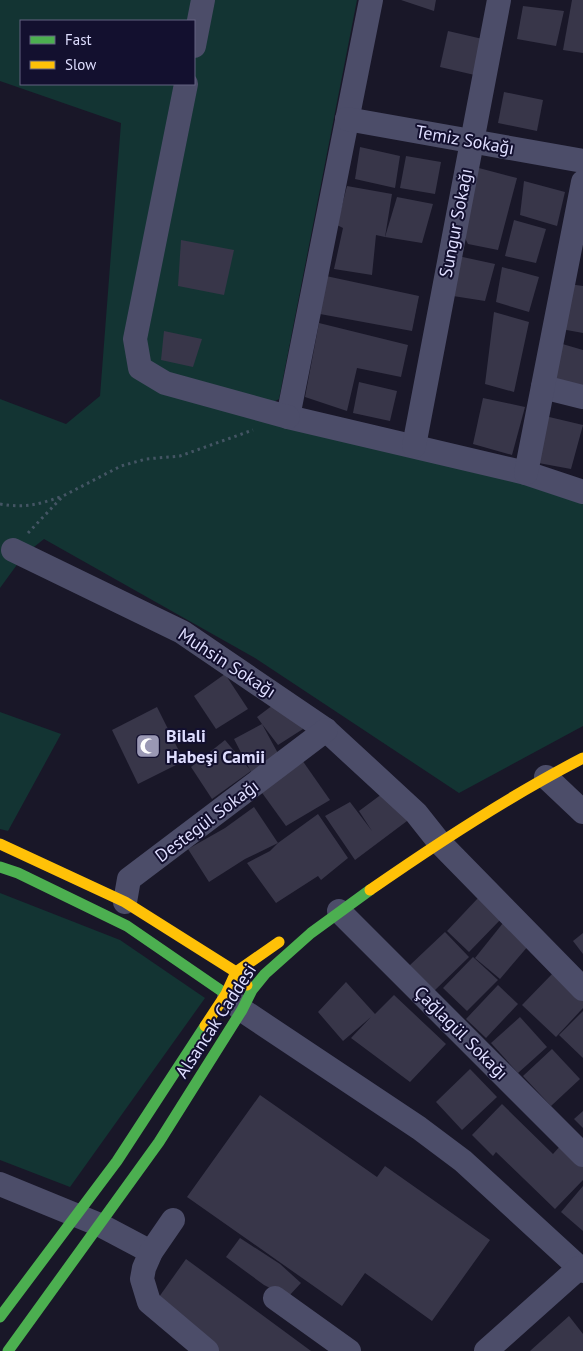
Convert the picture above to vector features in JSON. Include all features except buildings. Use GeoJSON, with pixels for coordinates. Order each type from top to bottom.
{"type":"FeatureCollection","features":[{"type":"Feature","properties":{"kind":"street"},"geometry":{"type":"LineString","coordinates":[[195,41],[203,0]]}},
{"type":"Feature","properties":{"kind":"street"},"geometry":{"type":"LineString","coordinates":[[288,417],[370,0]]}},
{"type":"Feature","properties":{"kind":"street","name":"Sungur Sokağı"},"geometry":{"type":"LineString","coordinates":[[414,446],[499,0]]}},
{"type":"Feature","properties":{"kind":"street"},"geometry":{"type":"LineString","coordinates":[[186,85],[134,339],[140,368],[164,383],[288,417],[526,473],[583,492]]}},
{"type":"Feature","properties":{"kind":"street","name":"Temiz Sokağı"},"geometry":{"type":"LineString","coordinates":[[347,119],[583,161]]}},
{"type":"Feature","properties":{"kind":"street"},"geometry":{"type":"LineString","coordinates":[[526,473],[583,182]]}},
{"type":"Feature","properties":{"kind":"street"},"geometry":{"type":"LineString","coordinates":[[543,387],[583,397]]}},
{"type":"Feature","properties":{"kind":"street","name":"Muhsin Sokağı"},"geometry":{"type":"LineString","coordinates":[[13,550],[182,632],[326,730],[416,813],[434,835],[583,989]]}},
{"type":"Feature","properties":{"kind":"street","name":"Destegül Sokağı"},"geometry":{"type":"LineString","coordinates":[[125,902],[129,879],[326,730]]}},
{"type":"Feature","properties":{"kind":"street","name":"Alsancak Caddesi"},"geometry":{"type":"LineString","coordinates":[[0,1317],[117,1160],[164,1088],[240,998],[311,933],[336,905],[434,835],[583,758]]}},
{"type":"Feature","properties":{"kind":"street"},"geometry":{"type":"LineString","coordinates":[[546,777],[583,812]]}},
{"type":"Feature","properties":{"kind":"street"},"geometry":{"type":"LineString","coordinates":[[0,844],[125,902],[168,928],[236,972],[240,998]]}},
{"type":"Feature","properties":{"kind":"street"},"geometry":{"type":"LineString","coordinates":[[0,867],[127,926],[240,998],[463,1160],[581,1270],[486,1351]]}},
{"type":"Feature","properties":{"kind":"street"},"geometry":{"type":"LineString","coordinates":[[354,888],[377,871]]}},
{"type":"Feature","properties":{"kind":"street","name":"Çağlagül Sokağı"},"geometry":{"type":"LineString","coordinates":[[336,905],[583,1155]]}},
{"type":"Feature","properties":{"kind":"street","name":"Alsancak Caddesi"},"geometry":{"type":"LineString","coordinates":[[8,1351],[100,1225],[158,1142],[185,1099],[240,998],[236,972],[285,938]]}},
{"type":"Feature","properties":{"kind":"street"},"geometry":{"type":"LineString","coordinates":[[164,1088],[185,1099]]}},
{"type":"Feature","properties":{"kind":"street"},"geometry":{"type":"LineString","coordinates":[[0,1184],[100,1225],[151,1252]]}},
{"type":"Feature","properties":{"kind":"street"},"geometry":{"type":"LineString","coordinates":[[173,1220],[151,1252],[144,1268],[142,1279],[149,1302],[207,1351]]}},
{"type":"Feature","properties":{"kind":"street"},"geometry":{"type":"LineString","coordinates":[[275,1298],[349,1351]]}},
{"type":"Feature","properties":{"kind":"path"},"geometry":{"type":"LineString","coordinates":[[0,504],[18,507],[36,506],[62,496],[121,466],[146,459],[180,456],[288,417]]}},
{"type":"Feature","properties":{"kind":"path"},"geometry":{"type":"LineString","coordinates":[[13,550],[62,496]]}},
{"type":"Feature","properties":{"kind":"green space"},"geometry":{"type":"Polygon","coordinates":[[[0,0],[357,0],[279,399],[259,410],[583,496],[583,726],[459,793],[255,658],[44,539],[24,555],[0,588],[0,399],[66,424],[100,396],[121,123],[0,81],[0,0]]]}},
{"type":"Feature","properties":{"kind":"green space"},"geometry":{"type":"Polygon","coordinates":[[[0,712],[61,734],[8,831],[0,829],[0,712]]]}},
{"type":"Feature","properties":{"kind":"green space"},"geometry":{"type":"Polygon","coordinates":[[[0,893],[120,940],[205,998],[70,1187],[0,1160],[0,893]]]}},
{"type":"Feature","properties":{"kind":"traffic: fast"},"geometry":{"type":"LineString","coordinates":[[0,867],[18,873],[127,926],[226,994]]}},
{"type":"Feature","properties":{"kind":"traffic: fast"},"geometry":{"type":"LineString","coordinates":[[8,1351],[159,1142],[242,1010],[252,990],[265,974],[311,933],[370,890]]}},
{"type":"Feature","properties":{"kind":"traffic: fast"},"geometry":{"type":"LineString","coordinates":[[0,1317],[117,1161],[205,1026]]}},
{"type":"Feature","properties":{"kind":"traffic: slow"},"geometry":{"type":"LineString","coordinates":[[370,890],[475,820],[583,758]]}},
{"type":"Feature","properties":{"kind":"traffic: slow"},"geometry":{"type":"LineString","coordinates":[[0,844],[125,902],[236,972],[247,985]]}},
{"type":"Feature","properties":{"kind":"traffic: slow"},"geometry":{"type":"LineString","coordinates":[[205,1026],[226,994],[236,972],[279,942]]}},
{"type":"Feature","properties":{"kind":"place","name":"Bilali Habeşi Camii"},"geometry":{"type":"Point","coordinates":[148,746]}}]}
